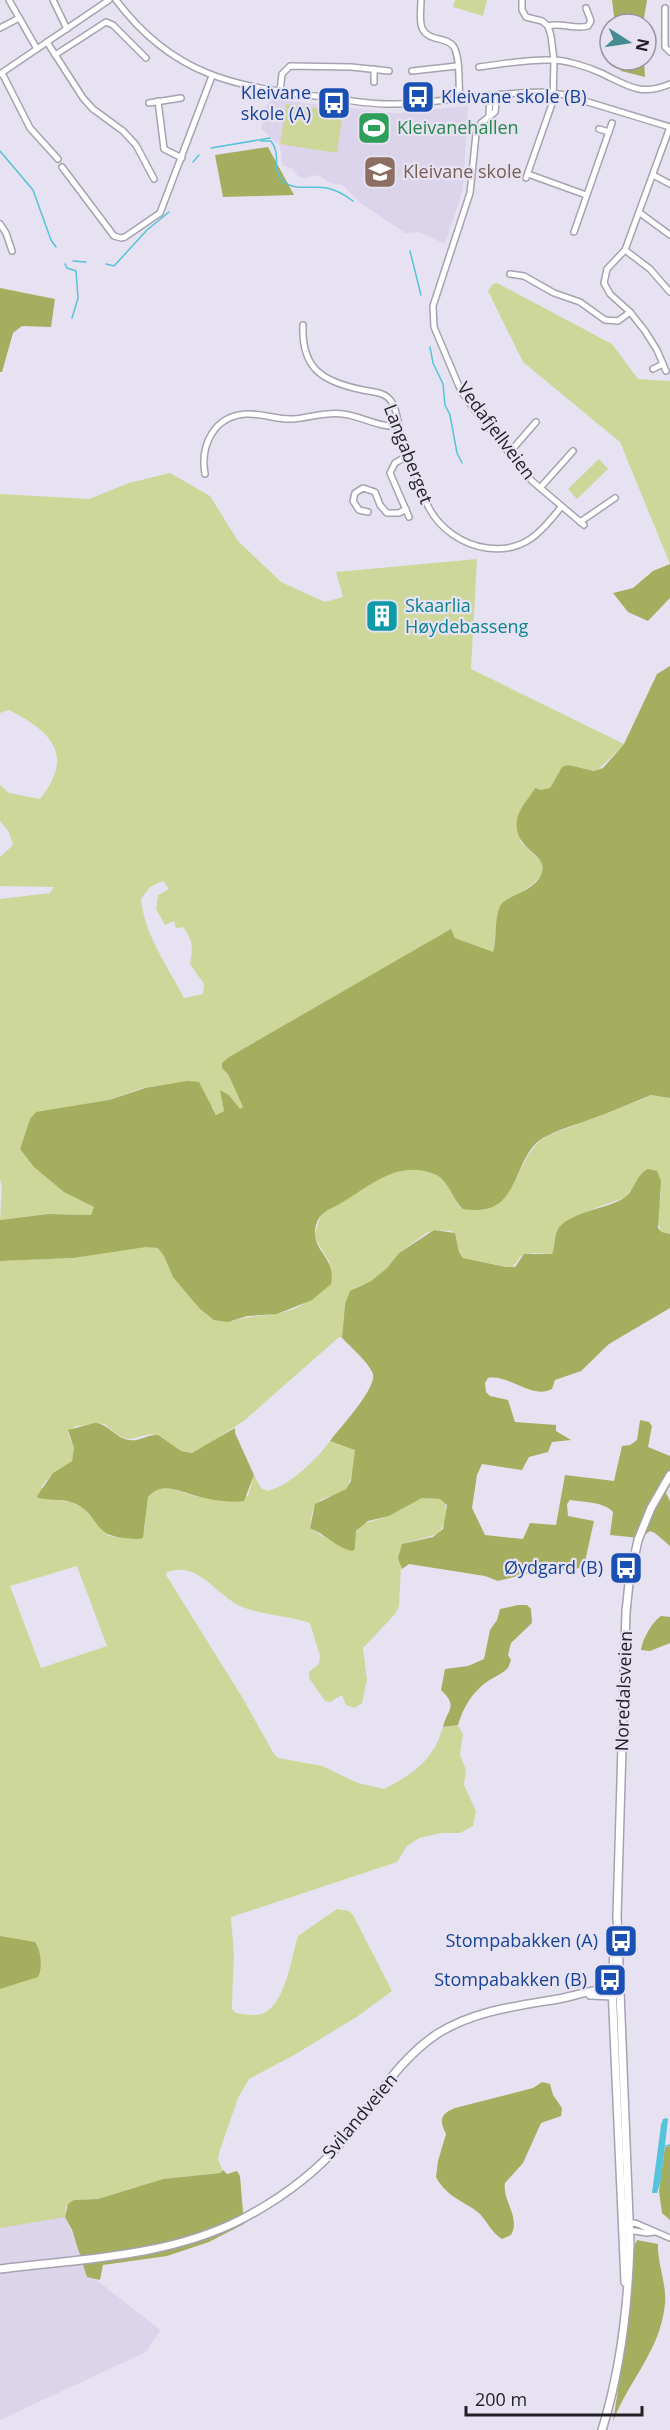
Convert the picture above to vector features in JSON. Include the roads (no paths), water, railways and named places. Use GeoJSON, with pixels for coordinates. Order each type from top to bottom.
{"type":"FeatureCollection","features":[{"type":"Feature","properties":{"kind":"main road","name":"Noredalsveien"},"geometry":{"type":"LineString","coordinates":[[602,2430],[622,2350],[627,2301],[627,2226],[616,1989],[629,1583],[635,1551],[644,1525],[670,1475]]}},
{"type":"Feature","properties":{"kind":"main road","name":"Svilandveien"},"geometry":{"type":"LineString","coordinates":[[0,2270],[148,2250],[191,2240],[231,2224],[282,2195],[327,2157],[406,2061],[437,2035],[459,2022],[488,2012],[616,1989]]}},
{"type":"Feature","properties":{"kind":"main road"},"geometry":{"type":"LineString","coordinates":[[613,1996],[616,1989]]}},
{"type":"Feature","properties":{"kind":"main road","name":"Svilandveien"},"geometry":{"type":"LineString","coordinates":[[581,1995],[613,1996]]}},
{"type":"Feature","properties":{"kind":"main road","name":"Noredalsveien"},"geometry":{"type":"LineString","coordinates":[[613,1996],[627,2226]]}},
{"type":"Feature","properties":{"kind":"street"},"geometry":{"type":"LineString","coordinates":[[9,0],[37,49]]}},
{"type":"Feature","properties":{"kind":"street"},"geometry":{"type":"LineString","coordinates":[[53,0],[67,29]]}},
{"type":"Feature","properties":{"kind":"street"},"geometry":{"type":"LineString","coordinates":[[58,159],[30,128],[1,74],[109,0]]}},
{"type":"Feature","properties":{"kind":"street"},"geometry":{"type":"LineString","coordinates":[[116,0],[160,47],[181,61],[212,76],[249,87],[396,105],[497,95],[553,93],[670,127],[626,250],[607,269],[604,283],[610,294],[630,312],[645,331],[666,371]]}},
{"type":"Feature","properties":{"kind":"street"},"geometry":{"type":"LineString","coordinates":[[421,0],[423,31],[430,37],[452,44],[460,99]]}},
{"type":"Feature","properties":{"kind":"street"},"geometry":{"type":"LineString","coordinates":[[522,0],[522,10],[526,17],[542,21],[548,26],[554,60],[550,111],[527,176],[586,195]]}},
{"type":"Feature","properties":{"kind":"street"},"geometry":{"type":"LineString","coordinates":[[548,26],[559,24],[579,29],[588,27],[591,21],[586,8]]}},
{"type":"Feature","properties":{"kind":"street"},"geometry":{"type":"LineString","coordinates":[[665,8],[665,47],[670,52]]}},
{"type":"Feature","properties":{"kind":"street"},"geometry":{"type":"LineString","coordinates":[[55,55],[106,22],[107,14]]}},
{"type":"Feature","properties":{"kind":"street"},"geometry":{"type":"LineString","coordinates":[[0,28],[18,18]]}},
{"type":"Feature","properties":{"kind":"street"},"geometry":{"type":"LineString","coordinates":[[106,22],[113,25],[146,58]]}},
{"type":"Feature","properties":{"kind":"street"},"geometry":{"type":"LineString","coordinates":[[47,42],[70,81],[93,109],[123,130],[136,145],[154,179]]}},
{"type":"Feature","properties":{"kind":"street"},"geometry":{"type":"LineString","coordinates":[[479,67],[554,60],[597,71],[627,87],[651,90],[670,84]]}},
{"type":"Feature","properties":{"kind":"street"},"geometry":{"type":"LineString","coordinates":[[280,92],[282,74],[290,66],[389,71]]}},
{"type":"Feature","properties":{"kind":"street"},"geometry":{"type":"LineString","coordinates":[[412,71],[457,66]]}},
{"type":"Feature","properties":{"kind":"street"},"geometry":{"type":"LineString","coordinates":[[374,69],[374,82]]}},
{"type":"Feature","properties":{"kind":"street"},"geometry":{"type":"LineString","coordinates":[[62,167],[114,236],[121,238],[160,213],[212,76]]}},
{"type":"Feature","properties":{"kind":"street","name":"Vedafjellveien"},"geometry":{"type":"LineString","coordinates":[[497,95],[495,112],[482,123],[476,134],[470,193],[432,306],[438,338],[461,391],[509,453],[540,488],[561,507],[582,524],[615,498]]}},
{"type":"Feature","properties":{"kind":"street","name":"Vedafjellveien"},"geometry":{"type":"LineString","coordinates":[[489,115],[490,96]]}},
{"type":"Feature","properties":{"kind":"street"},"geometry":{"type":"LineString","coordinates":[[149,103],[182,98]]}},
{"type":"Feature","properties":{"kind":"street"},"geometry":{"type":"LineString","coordinates":[[158,101],[164,149],[182,158]]}},
{"type":"Feature","properties":{"kind":"street"},"geometry":{"type":"LineString","coordinates":[[574,231],[612,123]]}},
{"type":"Feature","properties":{"kind":"street"},"geometry":{"type":"LineString","coordinates":[[599,129],[609,132]]}},
{"type":"Feature","properties":{"kind":"street"},"geometry":{"type":"LineString","coordinates":[[653,175],[670,184]]}},
{"type":"Feature","properties":{"kind":"street"},"geometry":{"type":"LineString","coordinates":[[640,213],[670,235]]}},
{"type":"Feature","properties":{"kind":"street"},"geometry":{"type":"LineString","coordinates":[[0,224],[6,232],[12,251]]}},
{"type":"Feature","properties":{"kind":"street"},"geometry":{"type":"LineString","coordinates":[[626,250],[650,269],[670,292]]}},
{"type":"Feature","properties":{"kind":"street"},"geometry":{"type":"LineString","coordinates":[[510,274],[524,276],[554,293],[580,302],[605,320],[618,321],[630,312]]}},
{"type":"Feature","properties":{"kind":"street","name":"Langaberget"},"geometry":{"type":"LineString","coordinates":[[303,325],[303,349],[315,368],[328,379],[340,384],[385,396],[393,405],[407,456],[419,480],[428,507],[438,521],[458,538],[481,547],[509,548],[526,543],[540,533],[561,507]]}},
{"type":"Feature","properties":{"kind":"street"},"geometry":{"type":"LineString","coordinates":[[653,369],[663,364]]}},
{"type":"Feature","properties":{"kind":"street"},"geometry":{"type":"LineString","coordinates":[[205,474],[203,463],[205,444],[215,429],[236,416],[254,414],[292,419],[339,413],[362,417],[387,426],[398,426]]}},
{"type":"Feature","properties":{"kind":"street"},"geometry":{"type":"LineString","coordinates":[[509,453],[536,422]]}},
{"type":"Feature","properties":{"kind":"street"},"geometry":{"type":"LineString","coordinates":[[540,488],[573,451]]}},
{"type":"Feature","properties":{"kind":"street"},"geometry":{"type":"LineString","coordinates":[[407,456],[395,463],[390,473],[409,517]]}},
{"type":"Feature","properties":{"kind":"street"},"geometry":{"type":"LineString","coordinates":[[368,512],[359,510],[353,501],[356,492],[363,488],[375,492],[380,505],[387,513],[399,513],[406,509]]}},
{"type":"Feature","properties":{"kind":"street"},"geometry":{"type":"LineString","coordinates":[[627,2226],[647,2234],[656,2232],[670,2238]]}},
{"type":"Feature","properties":{"kind":"water"},"geometry":{"type":"Polygon","coordinates":[[[663,2119],[668,2119],[661,2180],[657,2193],[652,2193],[661,2125],[663,2119]]]}},
{"type":"Feature","properties":{"kind":"waterway"},"geometry":{"type":"LineString","coordinates":[[211,148],[270,138]]}},
{"type":"Feature","properties":{"kind":"waterway"},"geometry":{"type":"LineString","coordinates":[[261,141],[271,141],[276,151],[277,171],[287,184],[331,189],[353,201]]}},
{"type":"Feature","properties":{"kind":"waterway"},"geometry":{"type":"LineString","coordinates":[[0,151],[33,190],[51,240],[56,247]]}},
{"type":"Feature","properties":{"kind":"waterway"},"geometry":{"type":"LineString","coordinates":[[193,162],[199,155]]}},
{"type":"Feature","properties":{"kind":"waterway"},"geometry":{"type":"LineString","coordinates":[[106,264],[114,266],[147,230],[169,212]]}},
{"type":"Feature","properties":{"kind":"waterway"},"geometry":{"type":"LineString","coordinates":[[410,251],[421,295]]}},
{"type":"Feature","properties":{"kind":"waterway"},"geometry":{"type":"LineString","coordinates":[[73,261],[86,262]]}},
{"type":"Feature","properties":{"kind":"waterway"},"geometry":{"type":"LineString","coordinates":[[65,264],[67,268],[76,271],[78,298],[72,318]]}},
{"type":"Feature","properties":{"kind":"waterway"},"geometry":{"type":"LineString","coordinates":[[430,347],[433,363],[443,384],[445,405],[450,415],[457,453],[462,463]]}},
{"type":"Feature","properties":{"kind":"waterway"},"geometry":{"type":"LineString","coordinates":[[665,2146],[670,2145]]}},
{"type":"Feature","properties":{"kind":"place","name":"Kleivane skole (B)"},"geometry":{"type":"Point","coordinates":[418,97]}},
{"type":"Feature","properties":{"kind":"place","name":"Kleivane skole (A)"},"geometry":{"type":"Point","coordinates":[334,103]}},
{"type":"Feature","properties":{"kind":"place","name":"Kleivanehallen"},"geometry":{"type":"Point","coordinates":[374,128]}},
{"type":"Feature","properties":{"kind":"place","name":"Kleivane skole"},"geometry":{"type":"Point","coordinates":[380,172]}},
{"type":"Feature","properties":{"kind":"place","name":"Skaarlia Høydebasseng"},"geometry":{"type":"Point","coordinates":[382,616]}},
{"type":"Feature","properties":{"kind":"place","name":"Øydgard (B)"},"geometry":{"type":"Point","coordinates":[626,1568]}},
{"type":"Feature","properties":{"kind":"place","name":"Stompabakken (A)"},"geometry":{"type":"Point","coordinates":[621,1941]}},
{"type":"Feature","properties":{"kind":"place","name":"Stompabakken (B)"},"geometry":{"type":"Point","coordinates":[610,1980]}}]}
